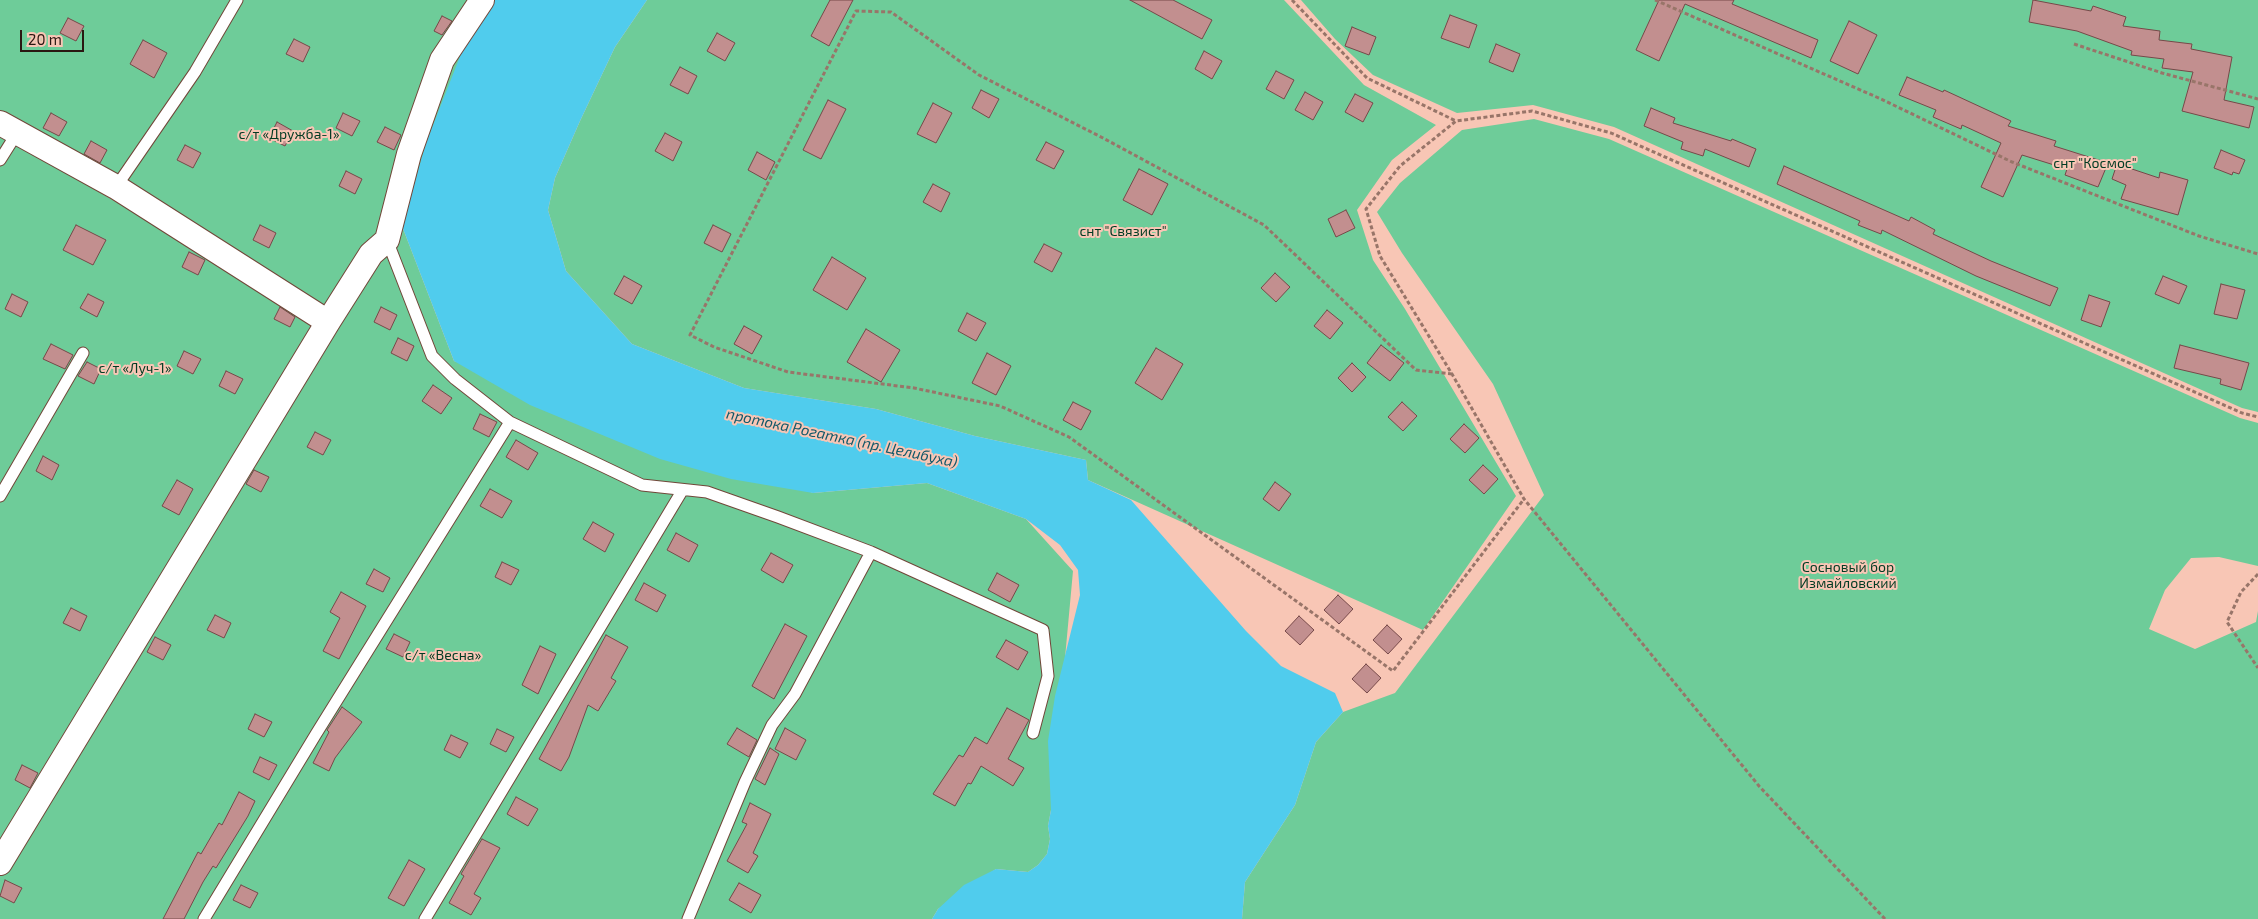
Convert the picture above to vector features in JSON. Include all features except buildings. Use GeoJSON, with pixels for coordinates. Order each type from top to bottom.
{"type":"FeatureCollection","features":[{"type":"Feature","properties":{"kind":"street"},"geometry":{"type":"LineString","coordinates":[[0,863],[328,322],[371,254],[387,240],[409,154],[442,60],[482,0]]}},
{"type":"Feature","properties":{"kind":"street"},"geometry":{"type":"LineString","coordinates":[[9,128],[116,187],[328,322]]}},
{"type":"Feature","properties":{"kind":"lane"},"geometry":{"type":"LineString","coordinates":[[116,187],[195,72],[237,0]]}},
{"type":"Feature","properties":{"kind":"lane"},"geometry":{"type":"LineString","coordinates":[[0,160],[9,128]]}},
{"type":"Feature","properties":{"kind":"lane"},"geometry":{"type":"LineString","coordinates":[[387,240],[432,356],[455,379],[510,422],[642,485],[707,492],[871,552],[1043,630],[1048,676],[1033,733]]}},
{"type":"Feature","properties":{"kind":"lane"},"geometry":{"type":"LineString","coordinates":[[0,496],[83,353]]}},
{"type":"Feature","properties":{"kind":"lane"},"geometry":{"type":"LineString","coordinates":[[204,919],[316,734],[510,422]]}},
{"type":"Feature","properties":{"kind":"lane"},"geometry":{"type":"LineString","coordinates":[[425,919],[682,490]]}},
{"type":"Feature","properties":{"kind":"lane"},"geometry":{"type":"LineString","coordinates":[[688,919],[745,782],[772,725],[796,694],[871,552]]}},
{"type":"Feature","properties":{"kind":"path"},"geometry":{"type":"LineString","coordinates":[[1292,0],[1368,78],[1456,121]]}},
{"type":"Feature","properties":{"kind":"path"},"geometry":{"type":"LineString","coordinates":[[1655,0],[1881,99],[2012,162],[2199,236],[2258,254]]}},
{"type":"Feature","properties":{"kind":"path"},"geometry":{"type":"LineString","coordinates":[[1452,374],[1416,370],[1264,225],[1112,142],[979,75],[891,12],[856,11],[690,335],[714,347],[788,372],[914,388],[1000,406],[1070,437],[1393,671],[1524,499]]}},
{"type":"Feature","properties":{"kind":"path"},"geometry":{"type":"LineString","coordinates":[[2074,44],[2162,73],[2258,99]]}},
{"type":"Feature","properties":{"kind":"path"},"geometry":{"type":"LineString","coordinates":[[1885,919],[1759,786],[1524,499],[1452,374],[1380,256],[1366,209],[1400,166],[1456,121],[1532,111],[1611,133],[2242,412],[2258,417]]}},
{"type":"Feature","properties":{"kind":"path"},"geometry":{"type":"LineString","coordinates":[[2258,574],[2241,592],[2228,622],[2258,668]]}},
{"type":"Feature","properties":{"kind":"green space","name":"с/т «Весна»"},"geometry":{"type":"Polygon","coordinates":[[[0,0],[491,0],[402,226],[454,361],[813,493],[927,483],[1026,519],[1073,571],[1048,826],[1050,839],[1047,854],[1038,865],[1028,872],[996,869],[938,909],[932,919],[0,919],[0,876],[369,270],[326,312],[0,118],[0,0]]]}},
{"type":"Feature","properties":{"kind":"green space","name":"снт \"Связист\""},"geometry":{"type":"Polygon","coordinates":[[[647,0],[1284,0],[1364,85],[1436,125],[1392,160],[1357,210],[1373,260],[1405,309],[1516,496],[1423,630],[1088,480],[1086,460],[975,436],[876,409],[744,388],[632,344],[566,271],[548,210],[555,178],[580,121],[615,47],[647,0]]]}},
{"type":"Feature","properties":{"kind":"green space","name":"снт \"Космос\""},"geometry":{"type":"Polygon","coordinates":[[[1301,0],[2258,0],[2258,412],[2242,408],[1614,127],[1533,105],[1457,113],[1373,75],[1335,39],[1301,0]]]}},
{"type":"Feature","properties":{"kind":"green space","name":"Сосновый бор Измайловский"},"geometry":{"type":"Polygon","coordinates":[[[1534,119],[1609,139],[2240,418],[2258,423],[2258,566],[2219,557],[2191,558],[2165,590],[2149,629],[2195,649],[2256,622],[2258,611],[2258,919],[1242,919],[1245,882],[1295,805],[1316,742],[1343,712],[1395,693],[1544,495],[1493,384],[1402,253],[1377,212],[1400,183],[1462,130],[1534,119]]]}},
{"type":"Feature","properties":{"kind":"green space","name":"с/т «Луч-1»"},"geometry":{"type":"Polygon","coordinates":[[[0,134],[321,322],[0,847],[0,134]]]}},
{"type":"Feature","properties":{"kind":"water","name":"протока Рогатка (пр. Целибуха)"},"geometry":{"type":"Polygon","coordinates":[[[491,0],[647,0],[615,47],[580,121],[555,178],[548,210],[566,271],[632,344],[744,388],[876,409],[975,436],[1086,460],[1088,480],[1131,500],[1246,631],[1281,666],[1335,693],[1343,712],[1316,742],[1295,805],[1245,882],[1242,919],[932,919],[938,909],[964,885],[996,869],[1028,872],[1038,865],[1047,854],[1050,839],[1048,826],[1051,810],[1048,741],[1055,696],[1080,595],[1078,570],[1060,545],[1026,519],[927,483],[813,493],[731,479],[660,459],[530,405],[454,361],[402,226],[426,143],[470,31],[491,0]]]}},
{"type":"Feature","properties":{"kind":"park label","name":"с/т «Дружба-1»"},"geometry":{"type":"Point","coordinates":[289,134]}}]}
